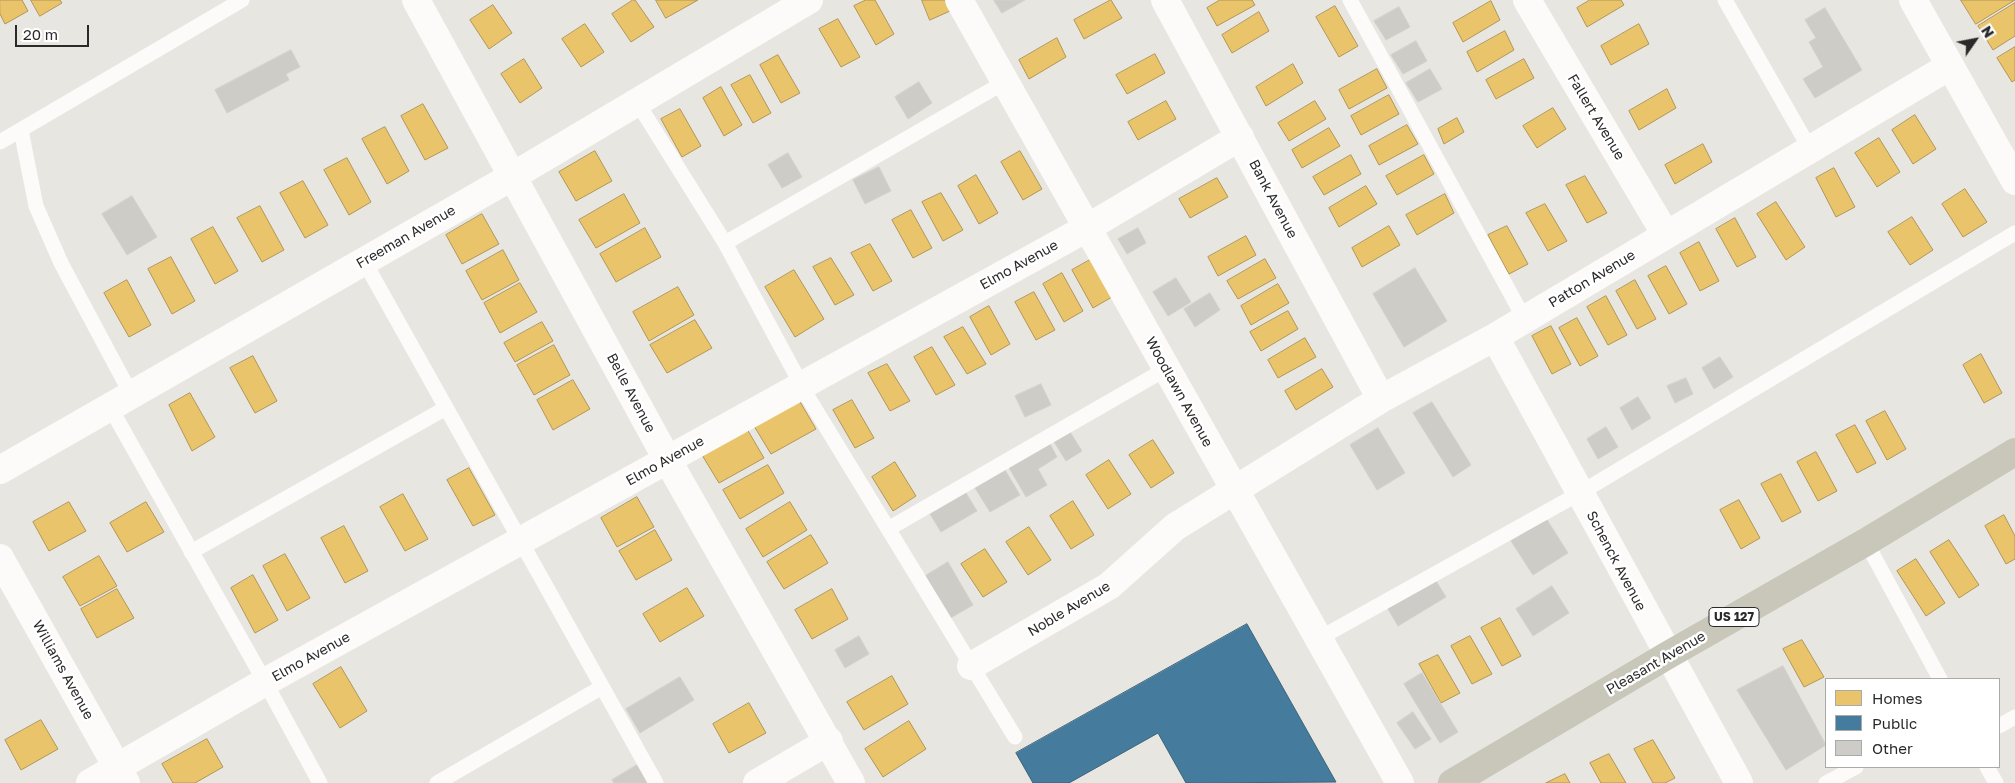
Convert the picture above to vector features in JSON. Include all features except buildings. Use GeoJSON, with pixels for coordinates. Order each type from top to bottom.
{"type":"FeatureCollection","features":[{"type":"Feature","properties":{"kind":"main road","name":"Pleasant Avenue"},"geometry":{"type":"LineString","coordinates":[[1452,783],[1668,655],[1866,542],[2015,452]]}},
{"type":"Feature","properties":{"kind":"street","name":"Belle Avenue"},"geometry":{"type":"LineString","coordinates":[[416,0],[667,459],[851,783]]}},
{"type":"Feature","properties":{"kind":"street","name":"Freeman Avenue"},"geometry":{"type":"LineString","coordinates":[[0,470],[513,176],[809,0]]}},
{"type":"Feature","properties":{"kind":"street","name":"Woodlawn Avenue"},"geometry":{"type":"LineString","coordinates":[[959,0],[1400,783]]}},
{"type":"Feature","properties":{"kind":"street","name":"Bank Avenue"},"geometry":{"type":"LineString","coordinates":[[1164,0],[1381,399]]}},
{"type":"Feature","properties":{"kind":"street","name":"Fallert Avenue"},"geometry":{"type":"LineString","coordinates":[[1527,0],[1666,234]]}},
{"type":"Feature","properties":{"kind":"street"},"geometry":{"type":"LineString","coordinates":[[1913,0],[2015,181]]}},
{"type":"Feature","properties":{"kind":"street","name":"Patton Avenue"},"geometry":{"type":"LineString","coordinates":[[1234,491],[1381,399],[1495,338],[1666,234],[1950,66]]}},
{"type":"Feature","properties":{"kind":"street","name":"Elmo Avenue"},"geometry":{"type":"LineString","coordinates":[[90,783],[122,775],[265,682],[1087,228],[1240,137]]}},
{"type":"Feature","properties":{"kind":"street","name":"Schenck Avenue"},"geometry":{"type":"LineString","coordinates":[[1495,338],[1739,783]]}},
{"type":"Feature","properties":{"kind":"street","name":"Noble Avenue"},"geometry":{"type":"LineString","coordinates":[[971,666],[1109,586],[1174,528],[1234,491]]}},
{"type":"Feature","properties":{"kind":"street","name":"Williams Avenue"},"geometry":{"type":"LineString","coordinates":[[0,558],[122,775]]}},
{"type":"Feature","properties":{"kind":"street"},"geometry":{"type":"LineString","coordinates":[[758,783],[829,742]]}},
{"type":"Feature","properties":{"kind":"lane"},"geometry":{"type":"LineString","coordinates":[[0,142],[242,0]]}},
{"type":"Feature","properties":{"kind":"lane"},"geometry":{"type":"LineString","coordinates":[[1350,0],[1525,320]]}},
{"type":"Feature","properties":{"kind":"lane"},"geometry":{"type":"LineString","coordinates":[[1725,0],[1810,150]]}},
{"type":"Feature","properties":{"kind":"lane"},"geometry":{"type":"LineString","coordinates":[[725,243],[1005,82]]}},
{"type":"Feature","properties":{"kind":"lane"},"geometry":{"type":"LineString","coordinates":[[637,102],[725,243],[801,386],[1015,737]]}},
{"type":"Feature","properties":{"kind":"lane"},"geometry":{"type":"LineString","coordinates":[[21,130],[36,206],[120,401],[190,552],[265,682],[320,783]]}},
{"type":"Feature","properties":{"kind":"lane"},"geometry":{"type":"LineString","coordinates":[[1318,638],[1580,493],[2015,232]]}},
{"type":"Feature","properties":{"kind":"lane"},"geometry":{"type":"LineString","coordinates":[[364,261],[656,783]]}},
{"type":"Feature","properties":{"kind":"lane"},"geometry":{"type":"LineString","coordinates":[[888,529],[1166,369]]}},
{"type":"Feature","properties":{"kind":"lane"},"geometry":{"type":"LineString","coordinates":[[190,552],[446,408]]}},
{"type":"Feature","properties":{"kind":"lane"},"geometry":{"type":"LineString","coordinates":[[1866,542],[1939,678]]}},
{"type":"Feature","properties":{"kind":"lane"},"geometry":{"type":"LineString","coordinates":[[438,783],[602,687]]}},
{"type":"Feature","properties":{"kind":"lane"},"geometry":{"type":"LineString","coordinates":[[2000,725],[2015,717]]}},
{"type":"Feature","properties":{"kind":"lane"},"geometry":{"type":"LineString","coordinates":[[1826,783],[1854,768]]}},
{"type":"Feature","properties":{"kind":"lane"},"geometry":{"type":"LineString","coordinates":[[1988,768],[1996,783]]}}]}
